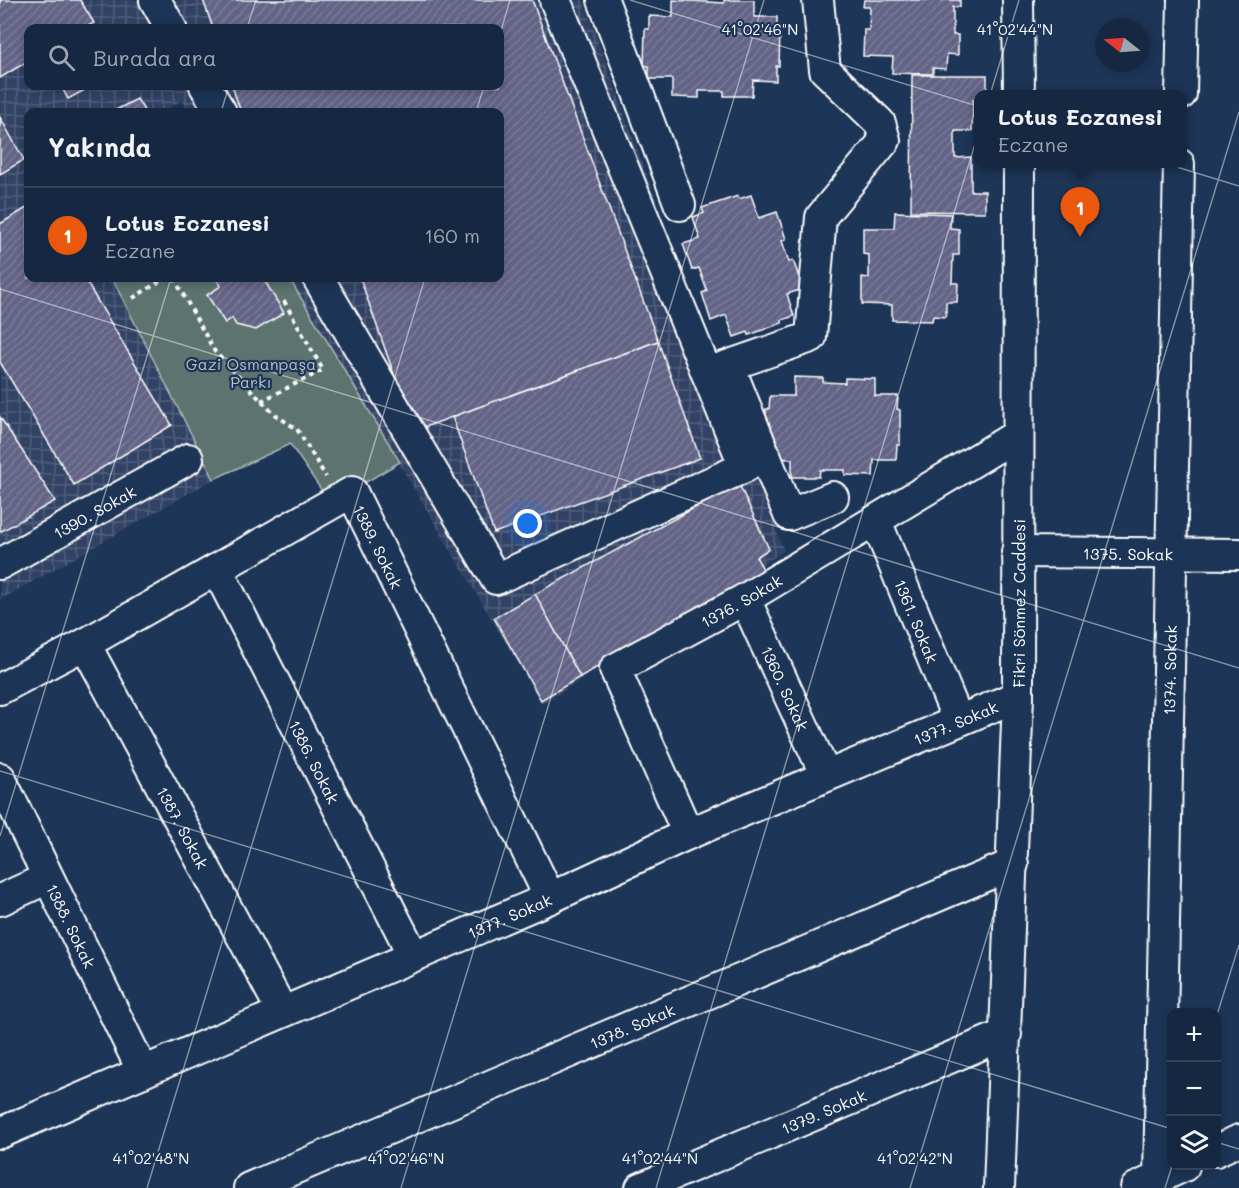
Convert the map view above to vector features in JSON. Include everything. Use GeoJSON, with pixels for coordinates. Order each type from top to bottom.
{"type":"FeatureCollection","features":[{"type":"Feature","properties":{"kind":"street"},"geometry":{"type":"LineString","coordinates":[[155,0],[169,24]]}},
{"type":"Feature","properties":{"kind":"street"},"geometry":{"type":"LineString","coordinates":[[555,0],[718,370],[789,515],[833,497]]}},
{"type":"Feature","properties":{"kind":"street"},"geometry":{"type":"LineString","coordinates":[[603,0],[680,205]]}},
{"type":"Feature","properties":{"kind":"street"},"geometry":{"type":"LineString","coordinates":[[718,370],[811,337],[821,217],[885,140],[880,123],[825,70],[818,0]]}},
{"type":"Feature","properties":{"kind":"street"},"geometry":{"type":"LineString","coordinates":[[1018,0],[1019,90]]}},
{"type":"Feature","properties":{"kind":"street"},"geometry":{"type":"LineString","coordinates":[[1181,90],[1183,0]]}},
{"type":"Feature","properties":{"kind":"street"},"geometry":{"type":"LineString","coordinates":[[207,90],[219,108]]}},
{"type":"Feature","properties":{"kind":"street","name":"Fikri Sönmez Caddesi"},"geometry":{"type":"LineString","coordinates":[[999,1188],[1018,696],[1018,168]]}},
{"type":"Feature","properties":{"kind":"street","name":"1374. Sokak"},"geometry":{"type":"LineString","coordinates":[[1160,1177],[1179,168]]}},
{"type":"Feature","properties":{"kind":"street"},"geometry":{"type":"LineString","coordinates":[[320,282],[496,579],[745,467],[718,370]]}},
{"type":"Feature","properties":{"kind":"street","name":"1376. Sokak"},"geometry":{"type":"LineString","coordinates":[[688,834],[615,669],[746,599],[1017,435]]}},
{"type":"Feature","properties":{"kind":"street","name":"1390. Sokak"},"geometry":{"type":"LineString","coordinates":[[0,564],[188,459]]}},
{"type":"Feature","properties":{"kind":"street","name":"1389. Sokak"},"geometry":{"type":"LineString","coordinates":[[0,689],[85,644],[352,492],[550,898]]}},
{"type":"Feature","properties":{"kind":"street","name":"1361. Sokak"},"geometry":{"type":"LineString","coordinates":[[876,521],[958,720]]}},
{"type":"Feature","properties":{"kind":"street","name":"1375. Sokak"},"geometry":{"type":"LineString","coordinates":[[1017,552],[1239,554]]}},
{"type":"Feature","properties":{"kind":"street","name":"1386. Sokak"},"geometry":{"type":"LineString","coordinates":[[217,568],[413,955]]}},
{"type":"Feature","properties":{"kind":"street","name":"1360. Sokak"},"geometry":{"type":"LineString","coordinates":[[746,599],[826,776]]}},
{"type":"Feature","properties":{"kind":"street","name":"1387. Sokak"},"geometry":{"type":"LineString","coordinates":[[85,644],[282,1011]]}},
{"type":"Feature","properties":{"kind":"street","name":"1377. Sokak"},"geometry":{"type":"LineString","coordinates":[[0,1133],[550,898],[688,834],[1018,696]]}},
{"type":"Feature","properties":{"kind":"street","name":"1388. Sokak"},"geometry":{"type":"LineString","coordinates":[[0,778],[143,1072]]}},
{"type":"Feature","properties":{"kind":"street","name":"1378. Sokak"},"geometry":{"type":"LineString","coordinates":[[249,1188],[1013,864]]}},
{"type":"Feature","properties":{"kind":"street"},"geometry":{"type":"LineString","coordinates":[[0,900],[48,878]]}},
{"type":"Feature","properties":{"kind":"street","name":"1379. Sokak"},"geometry":{"type":"LineString","coordinates":[[641,1188],[1006,1034]]}},
{"type":"Feature","properties":{"kind":"street"},"geometry":{"type":"LineString","coordinates":[[1221,1149],[1239,1140]]}},
{"type":"Feature","properties":{"kind":"path"},"geometry":{"type":"LineString","coordinates":[[132,298],[158,282]]}},
{"type":"Feature","properties":{"kind":"path"},"geometry":{"type":"LineString","coordinates":[[176,282],[215,352],[274,414],[297,429],[322,469],[336,502]]}},
{"type":"Feature","properties":{"kind":"path"},"geometry":{"type":"LineString","coordinates":[[261,401],[323,370],[284,301]]}},
{"type":"Feature","properties":{"kind":"shaded area"},"geometry":{"type":"Polygon","coordinates":[[[0,0],[583,0],[784,551],[542,704],[291,282],[504,282],[504,108],[187,108],[182,100],[169,108],[24,108],[24,282],[114,282],[214,479],[0,600],[0,0]]]}},
{"type":"Feature","properties":{"kind":"green space","name":"Gazi Osmanpaşa Parkı"},"geometry":{"type":"Polygon","coordinates":[[[114,282],[291,282],[400,462],[361,485],[324,494],[290,444],[214,479],[114,282]]]}},
{"type":"Feature","properties":{"kind":"building"},"geometry":{"type":"Polygon","coordinates":[[[0,0],[80,0],[94,23],[24,24],[24,63],[0,78],[0,0]]]}},
{"type":"Feature","properties":{"kind":"building"},"geometry":{"type":"Polygon","coordinates":[[[203,0],[532,0],[658,341],[414,431],[361,282],[504,282],[504,108],[240,108],[233,90],[504,90],[504,24],[212,24],[203,0]]]}},
{"type":"Feature","properties":{"kind":"building"},"geometry":{"type":"Polygon","coordinates":[[[673,0],[724,3],[724,0],[754,0],[754,17],[777,17],[777,30],[780,30],[779,66],[776,66],[776,81],[753,80],[752,96],[724,96],[724,91],[699,91],[699,98],[672,97],[672,79],[649,79],[649,66],[644,66],[645,29],[649,29],[649,16],[673,17],[673,0]]]}},
{"type":"Feature","properties":{"kind":"building"},"geometry":{"type":"Polygon","coordinates":[[[864,0],[960,0],[960,7],[953,7],[953,35],[958,35],[958,55],[947,54],[946,69],[933,68],[933,74],[892,73],[893,57],[863,56],[864,30],[869,30],[870,7],[863,7],[864,0]]]}},
{"type":"Feature","properties":{"kind":"building"},"geometry":{"type":"Polygon","coordinates":[[[912,75],[987,75],[987,90],[974,90],[972,131],[955,131],[955,158],[971,157],[971,191],[985,191],[985,212],[911,211],[912,75]]]}},
{"type":"Feature","properties":{"kind":"building"},"geometry":{"type":"Polygon","coordinates":[[[63,90],[85,90],[68,99],[63,90]]]}},
{"type":"Feature","properties":{"kind":"building"},"geometry":{"type":"Polygon","coordinates":[[[137,99],[143,108],[120,108],[137,99]]]}},
{"type":"Feature","properties":{"kind":"building"},"geometry":{"type":"Polygon","coordinates":[[[0,117],[24,160],[0,174],[0,117]]]}},
{"type":"Feature","properties":{"kind":"building"},"geometry":{"type":"Polygon","coordinates":[[[751,195],[759,218],[777,212],[786,239],[782,241],[789,262],[793,260],[803,289],[787,294],[794,316],[749,335],[748,332],[734,337],[726,315],[711,321],[702,293],[707,291],[699,268],[692,270],[683,244],[700,239],[693,217],[704,213],[702,208],[738,196],[739,199],[751,195]]]}},
{"type":"Feature","properties":{"kind":"building"},"geometry":{"type":"Polygon","coordinates":[[[24,209],[24,282],[86,282],[172,425],[74,485],[0,362],[0,224],[24,209]]]}},
{"type":"Feature","properties":{"kind":"building"},"geometry":{"type":"Polygon","coordinates":[[[895,212],[951,214],[950,228],[959,229],[959,255],[953,255],[952,283],[958,283],[957,302],[946,302],[946,317],[933,316],[932,321],[892,320],[892,305],[862,304],[862,277],[869,278],[869,255],[863,254],[863,228],[894,228],[895,212]]]}},
{"type":"Feature","properties":{"kind":"building"},"geometry":{"type":"Polygon","coordinates":[[[218,282],[265,282],[284,313],[256,330],[236,325],[232,318],[225,323],[207,295],[221,286],[218,282]]]}},
{"type":"Feature","properties":{"kind":"building"},"geometry":{"type":"Polygon","coordinates":[[[658,341],[700,458],[494,533],[452,417],[658,341]]]}},
{"type":"Feature","properties":{"kind":"building"},"geometry":{"type":"Polygon","coordinates":[[[794,377],[823,378],[823,382],[845,383],[845,378],[875,379],[875,396],[898,396],[900,445],[897,445],[896,460],[874,460],[873,476],[845,475],[845,470],[820,470],[819,477],[792,477],[792,459],[770,458],[765,446],[766,409],[769,409],[770,396],[794,396],[794,377]]]}},
{"type":"Feature","properties":{"kind":"building"},"geometry":{"type":"Polygon","coordinates":[[[0,417],[55,501],[0,532],[0,417]]]}},
{"type":"Feature","properties":{"kind":"building"},"geometry":{"type":"Polygon","coordinates":[[[739,484],[769,549],[756,557],[765,572],[580,677],[535,594],[739,484]]]}},
{"type":"Feature","properties":{"kind":"building"},"geometry":{"type":"Polygon","coordinates":[[[535,594],[580,677],[541,700],[494,618],[535,594]]]}},
{"type":"Feature","properties":{"kind":"place","name":"Lotus Eczanesi"},"geometry":{"type":"Point","coordinates":[1080,237]}}]}
